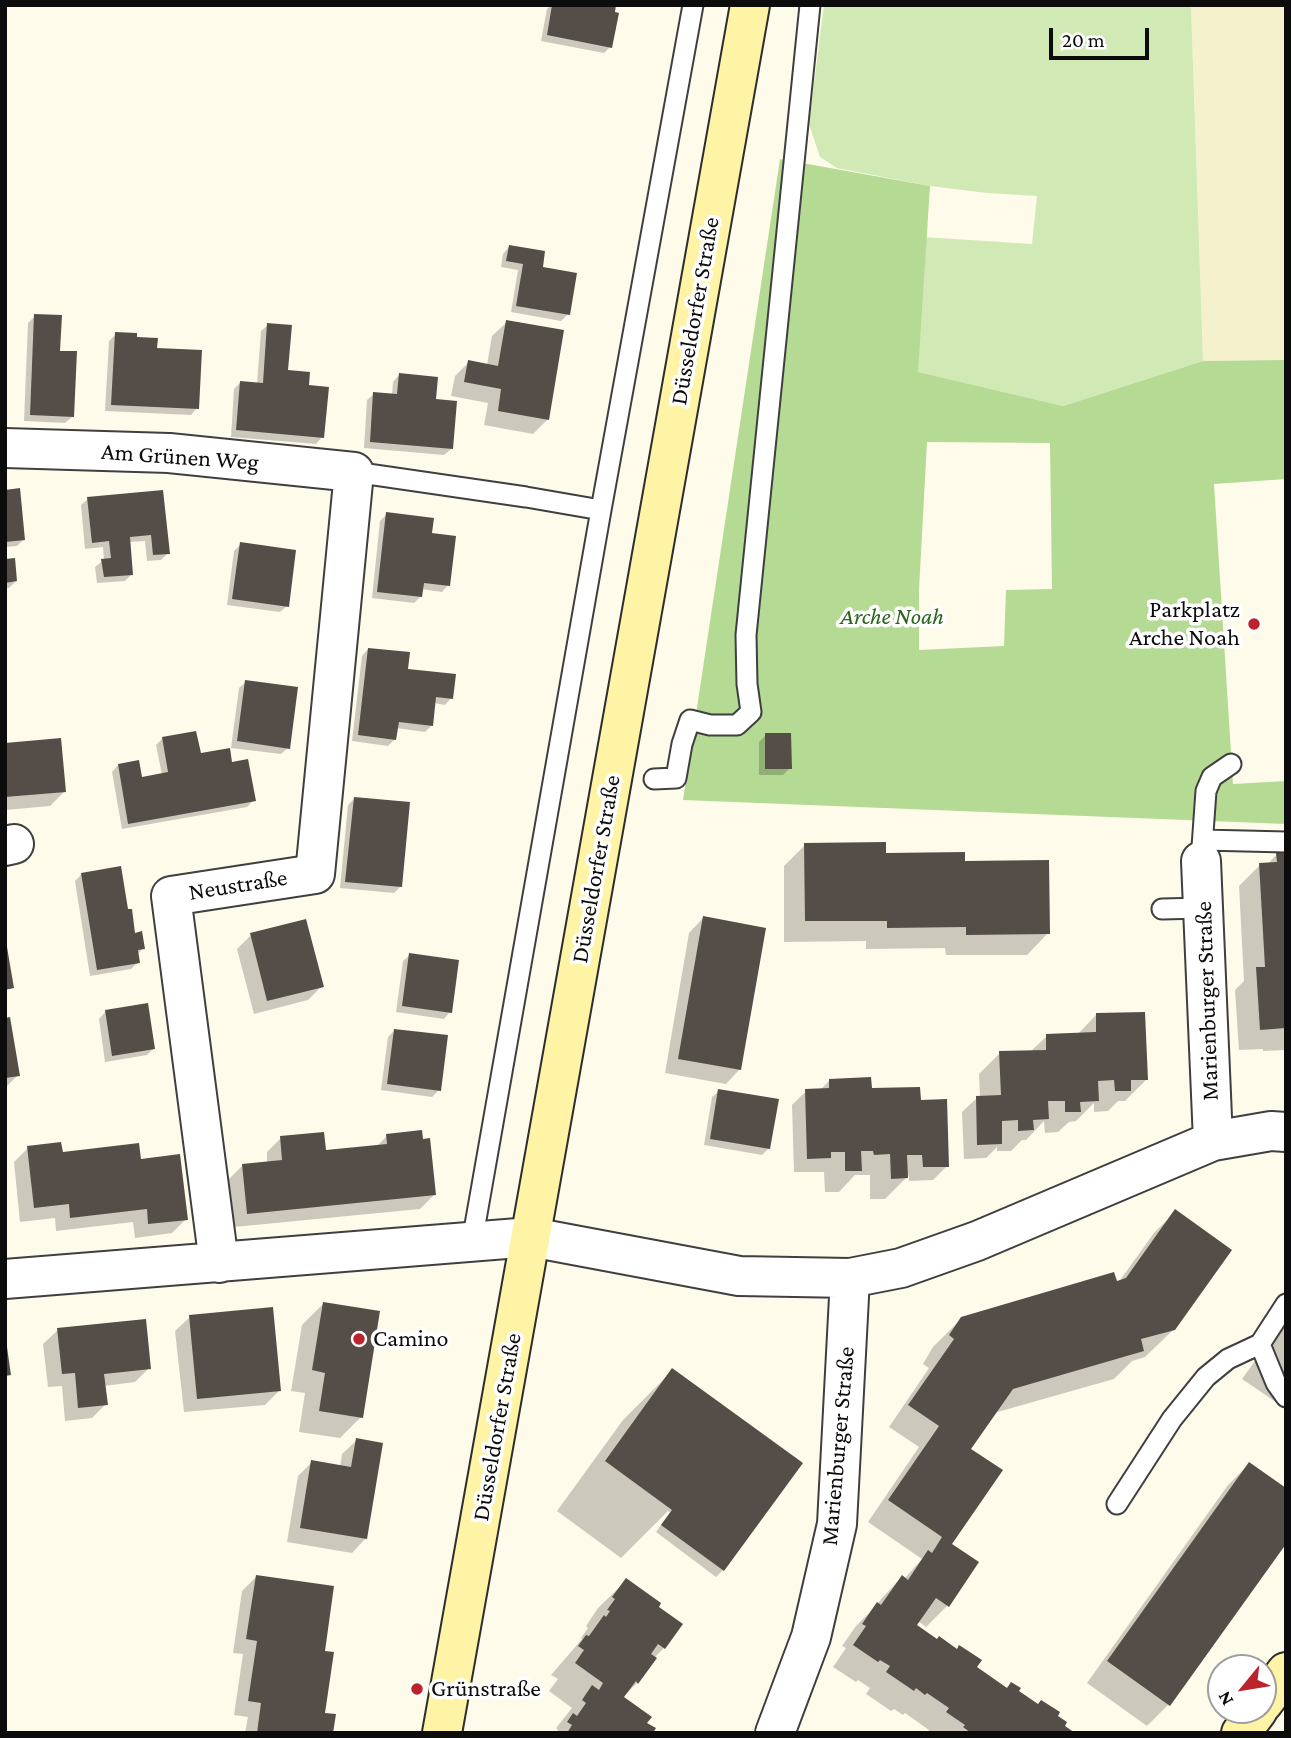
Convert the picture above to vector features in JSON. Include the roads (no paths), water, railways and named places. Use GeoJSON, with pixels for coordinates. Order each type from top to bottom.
{"type":"FeatureCollection","features":[{"type":"Feature","properties":{"kind":"main road","name":"Düsseldorfer Straße"},"geometry":{"type":"LineString","coordinates":[[442,1733],[750,5]]}},
{"type":"Feature","properties":{"kind":"street","name":"Am Grünen Weg"},"geometry":{"type":"LineString","coordinates":[[5,448],[169,453],[354,472]]}},
{"type":"Feature","properties":{"kind":"street","name":"Neustraße"},"geometry":{"type":"LineString","coordinates":[[219,1263],[171,896],[315,874],[354,472]]}},
{"type":"Feature","properties":{"kind":"street","name":"Marienburger Straße"},"geometry":{"type":"LineString","coordinates":[[1202,850],[1213,1141]]}},
{"type":"Feature","properties":{"kind":"street"},"geometry":{"type":"LineString","coordinates":[[5,1279],[531,1237],[739,1276],[850,1278],[901,1268],[977,1241],[1213,1141],[1270,1131],[1286,1132]]}},
{"type":"Feature","properties":{"kind":"street","name":"Marienburger Straße"},"geometry":{"type":"LineString","coordinates":[[775,1733],[811,1637],[837,1524],[850,1278]]}},
{"type":"Feature","properties":{"kind":"lane"},"geometry":{"type":"LineString","coordinates":[[472,1242],[601,510],[694,5]]}},
{"type":"Feature","properties":{"kind":"lane"},"geometry":{"type":"LineString","coordinates":[[654,779],[676,778],[682,744],[690,720],[710,725],[737,725],[751,712],[747,684],[746,635],[810,5]]}},
{"type":"Feature","properties":{"kind":"lane"},"geometry":{"type":"LineString","coordinates":[[354,472],[601,510]]}},
{"type":"Feature","properties":{"kind":"lane"},"geometry":{"type":"LineString","coordinates":[[1231,764],[1212,777],[1206,791],[1202,850],[1286,842]]}},
{"type":"Feature","properties":{"kind":"lane"},"geometry":{"type":"LineString","coordinates":[[1162,909],[1203,908]]}},
{"type":"Feature","properties":{"kind":"lane"},"geometry":{"type":"LineString","coordinates":[[1117,1504],[1172,1419],[1206,1377],[1228,1359],[1260,1344],[1286,1304]]}},
{"type":"Feature","properties":{"kind":"lane"},"geometry":{"type":"LineString","coordinates":[[1260,1344],[1276,1383],[1286,1397]]}},
{"type":"Feature","properties":{"kind":"place","name":"Parkplatz Arche Noah"},"geometry":{"type":"Point","coordinates":[1254,624]}},
{"type":"Feature","properties":{"kind":"place","name":"Camino"},"geometry":{"type":"Point","coordinates":[359,1339]}},
{"type":"Feature","properties":{"kind":"place","name":"Grünstraße"},"geometry":{"type":"Point","coordinates":[417,1689]}},
{"type":"Feature","properties":{"kind":"park label","name":"Arche Noah"},"geometry":{"type":"Point","coordinates":[892,617]}}]}
